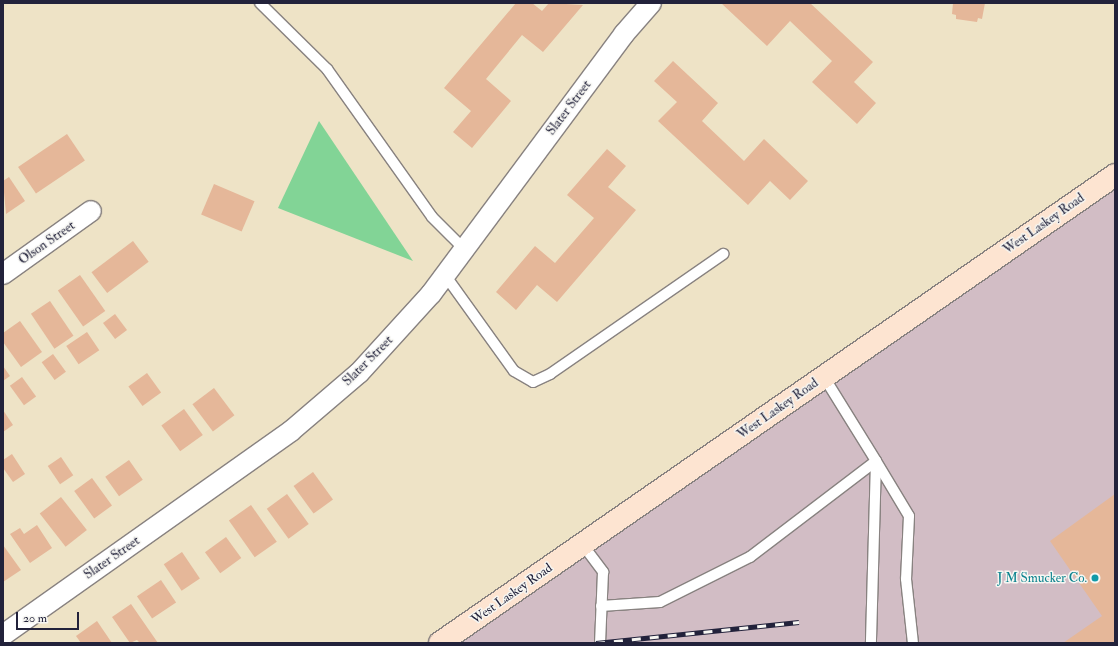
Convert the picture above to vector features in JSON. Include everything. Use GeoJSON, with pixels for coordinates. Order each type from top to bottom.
{"type":"FeatureCollection","features":[{"type":"Feature","properties":{"kind":"main road","name":"West Laskey Road"},"geometry":{"type":"LineString","coordinates":[[440,643],[1115,175]]}},
{"type":"Feature","properties":{"kind":"street","name":"Slater Street"},"geometry":{"type":"LineString","coordinates":[[3,635],[291,431],[359,373],[446,275],[619,41],[651,3]]}},
{"type":"Feature","properties":{"kind":"street","name":"Olson Street"},"geometry":{"type":"LineString","coordinates":[[3,274],[91,212]]}},
{"type":"Feature","properties":{"kind":"lane"},"geometry":{"type":"LineString","coordinates":[[260,3],[327,68],[432,217],[464,250]]}},
{"type":"Feature","properties":{"kind":"lane"},"geometry":{"type":"LineString","coordinates":[[446,275],[514,371],[533,382],[550,374],[723,254]]}},
{"type":"Feature","properties":{"kind":"lane"},"geometry":{"type":"LineString","coordinates":[[824,377],[909,516],[906,579],[913,643]]}},
{"type":"Feature","properties":{"kind":"lane"},"geometry":{"type":"LineString","coordinates":[[601,606],[660,602],[750,557],[876,461]]}},
{"type":"Feature","properties":{"kind":"lane"},"geometry":{"type":"LineString","coordinates":[[871,643],[876,461]]}},
{"type":"Feature","properties":{"kind":"lane"},"geometry":{"type":"LineString","coordinates":[[583,545],[603,572],[600,643]]}},
{"type":"Feature","properties":{"kind":"shaded area"},"geometry":{"type":"Polygon","coordinates":[[[1115,174],[1115,643],[440,643],[1115,174]]]}},
{"type":"Feature","properties":{"kind":"green space"},"geometry":{"type":"Polygon","coordinates":[[[319,121],[413,261],[278,208],[319,121]]]}},
{"type":"Feature","properties":{"kind":"building"},"geometry":{"type":"Polygon","coordinates":[[[516,3],[532,3],[542,11],[549,3],[583,5],[543,52],[522,35],[486,79],[511,101],[472,148],[453,132],[471,111],[444,88],[516,3]]]}},
{"type":"Feature","properties":{"kind":"building"},"geometry":{"type":"Polygon","coordinates":[[[721,3],[810,3],[873,62],[854,82],[876,103],[857,124],[812,82],[832,61],[790,21],[767,46],[721,3]]]}},
{"type":"Feature","properties":{"kind":"building"},"geometry":{"type":"Polygon","coordinates":[[[953,3],[985,3],[982,19],[978,18],[977,22],[956,19],[956,15],[952,14],[953,3]]]}},
{"type":"Feature","properties":{"kind":"building"},"geometry":{"type":"Polygon","coordinates":[[[673,61],[718,103],[702,121],[744,161],[764,139],[808,181],[790,200],[770,181],[748,205],[658,121],[677,102],[654,81],[673,61]]]}},
{"type":"Feature","properties":{"kind":"building"},"geometry":{"type":"Polygon","coordinates":[[[67,134],[85,161],[36,194],[18,167],[67,134]]]}},
{"type":"Feature","properties":{"kind":"building"},"geometry":{"type":"Polygon","coordinates":[[[607,149],[626,166],[608,187],[636,210],[557,302],[537,285],[516,310],[496,292],[535,246],[555,263],[594,218],[567,195],[607,149]]]}},
{"type":"Feature","properties":{"kind":"building"},"geometry":{"type":"Polygon","coordinates":[[[9,177],[25,201],[6,214],[3,181],[9,177]]]}},
{"type":"Feature","properties":{"kind":"building"},"geometry":{"type":"Polygon","coordinates":[[[214,184],[255,201],[242,232],[201,214],[214,184]]]}},
{"type":"Feature","properties":{"kind":"building"},"geometry":{"type":"Polygon","coordinates":[[[133,241],[149,262],[107,293],[91,272],[133,241]]]}},
{"type":"Feature","properties":{"kind":"building"},"geometry":{"type":"Polygon","coordinates":[[[80,275],[105,311],[83,327],[58,290],[80,275]]]}},
{"type":"Feature","properties":{"kind":"building"},"geometry":{"type":"Polygon","coordinates":[[[50,301],[73,336],[54,349],[31,314],[50,301]]]}},
{"type":"Feature","properties":{"kind":"building"},"geometry":{"type":"Polygon","coordinates":[[[115,314],[127,330],[115,339],[103,323],[115,314]]]}},
{"type":"Feature","properties":{"kind":"building"},"geometry":{"type":"Polygon","coordinates":[[[20,321],[42,352],[21,367],[3,342],[3,333],[20,321]]]}},
{"type":"Feature","properties":{"kind":"building"},"geometry":{"type":"Polygon","coordinates":[[[87,332],[99,350],[79,364],[66,346],[87,332]]]}},
{"type":"Feature","properties":{"kind":"building"},"geometry":{"type":"Polygon","coordinates":[[[53,354],[66,372],[55,380],[42,362],[53,354]]]}},
{"type":"Feature","properties":{"kind":"building"},"geometry":{"type":"Polygon","coordinates":[[[3,366],[10,376],[3,381],[3,366]]]}},
{"type":"Feature","properties":{"kind":"building"},"geometry":{"type":"Polygon","coordinates":[[[147,373],[161,392],[142,406],[128,387],[147,373]]]}},
{"type":"Feature","properties":{"kind":"building"},"geometry":{"type":"Polygon","coordinates":[[[22,377],[36,396],[24,405],[10,386],[22,377]]]}},
{"type":"Feature","properties":{"kind":"building"},"geometry":{"type":"Polygon","coordinates":[[[214,388],[234,415],[213,431],[192,404],[214,388]]]}},
{"type":"Feature","properties":{"kind":"building"},"geometry":{"type":"Polygon","coordinates":[[[184,409],[203,435],[180,451],[161,425],[184,409]]]}},
{"type":"Feature","properties":{"kind":"building"},"geometry":{"type":"Polygon","coordinates":[[[3,410],[13,425],[3,432],[3,410]]]}},
{"type":"Feature","properties":{"kind":"building"},"geometry":{"type":"Polygon","coordinates":[[[12,454],[25,474],[13,482],[3,468],[3,460],[12,454]]]}},
{"type":"Feature","properties":{"kind":"building"},"geometry":{"type":"Polygon","coordinates":[[[61,457],[73,475],[60,484],[48,466],[61,457]]]}},
{"type":"Feature","properties":{"kind":"building"},"geometry":{"type":"Polygon","coordinates":[[[129,460],[143,480],[119,496],[105,477],[129,460]]]}},
{"type":"Feature","properties":{"kind":"building"},"geometry":{"type":"Polygon","coordinates":[[[313,472],[333,500],[314,514],[294,486],[313,472]]]}},
{"type":"Feature","properties":{"kind":"building"},"geometry":{"type":"Polygon","coordinates":[[[92,478],[112,506],[94,518],[74,491],[92,478]]]}},
{"type":"Feature","properties":{"kind":"building"},"geometry":{"type":"Polygon","coordinates":[[[287,494],[309,524],[289,539],[267,509],[287,494]]]}},
{"type":"Feature","properties":{"kind":"building","name":"J M Smucker Co."},"geometry":{"type":"Polygon","coordinates":[[[1115,494],[1115,643],[1063,643],[1102,616],[1050,541],[1115,494]]]}},
{"type":"Feature","properties":{"kind":"building"},"geometry":{"type":"Polygon","coordinates":[[[61,497],[87,530],[66,547],[40,514],[61,497]]]}},
{"type":"Feature","properties":{"kind":"building"},"geometry":{"type":"Polygon","coordinates":[[[251,505],[277,542],[255,557],[229,520],[251,505]]]}},
{"type":"Feature","properties":{"kind":"building"},"geometry":{"type":"Polygon","coordinates":[[[37,525],[52,548],[30,563],[10,534],[20,528],[24,534],[37,525]]]}},
{"type":"Feature","properties":{"kind":"building"},"geometry":{"type":"Polygon","coordinates":[[[226,537],[241,558],[220,573],[205,552],[226,537]]]}},
{"type":"Feature","properties":{"kind":"building"},"geometry":{"type":"Polygon","coordinates":[[[3,545],[21,570],[3,582],[3,545]]]}},
{"type":"Feature","properties":{"kind":"building"},"geometry":{"type":"Polygon","coordinates":[[[182,552],[200,579],[182,591],[164,564],[182,552]]]}},
{"type":"Feature","properties":{"kind":"building"},"geometry":{"type":"Polygon","coordinates":[[[161,580],[176,602],[152,619],[137,596],[161,580]]]}},
{"type":"Feature","properties":{"kind":"building"},"geometry":{"type":"Polygon","coordinates":[[[131,604],[158,643],[140,643],[137,640],[130,643],[112,617],[131,604]]]}},
{"type":"Feature","properties":{"kind":"building"},"geometry":{"type":"Polygon","coordinates":[[[97,621],[112,643],[81,643],[76,636],[97,621]]]}},
{"type":"Feature","properties":{"kind":"railway"},"geometry":{"type":"LineString","coordinates":[[596,643],[799,622]]}},
{"type":"Feature","properties":{"kind":"place","name":"J M Smucker Co."},"geometry":{"type":"Point","coordinates":[1095,578]}}]}
